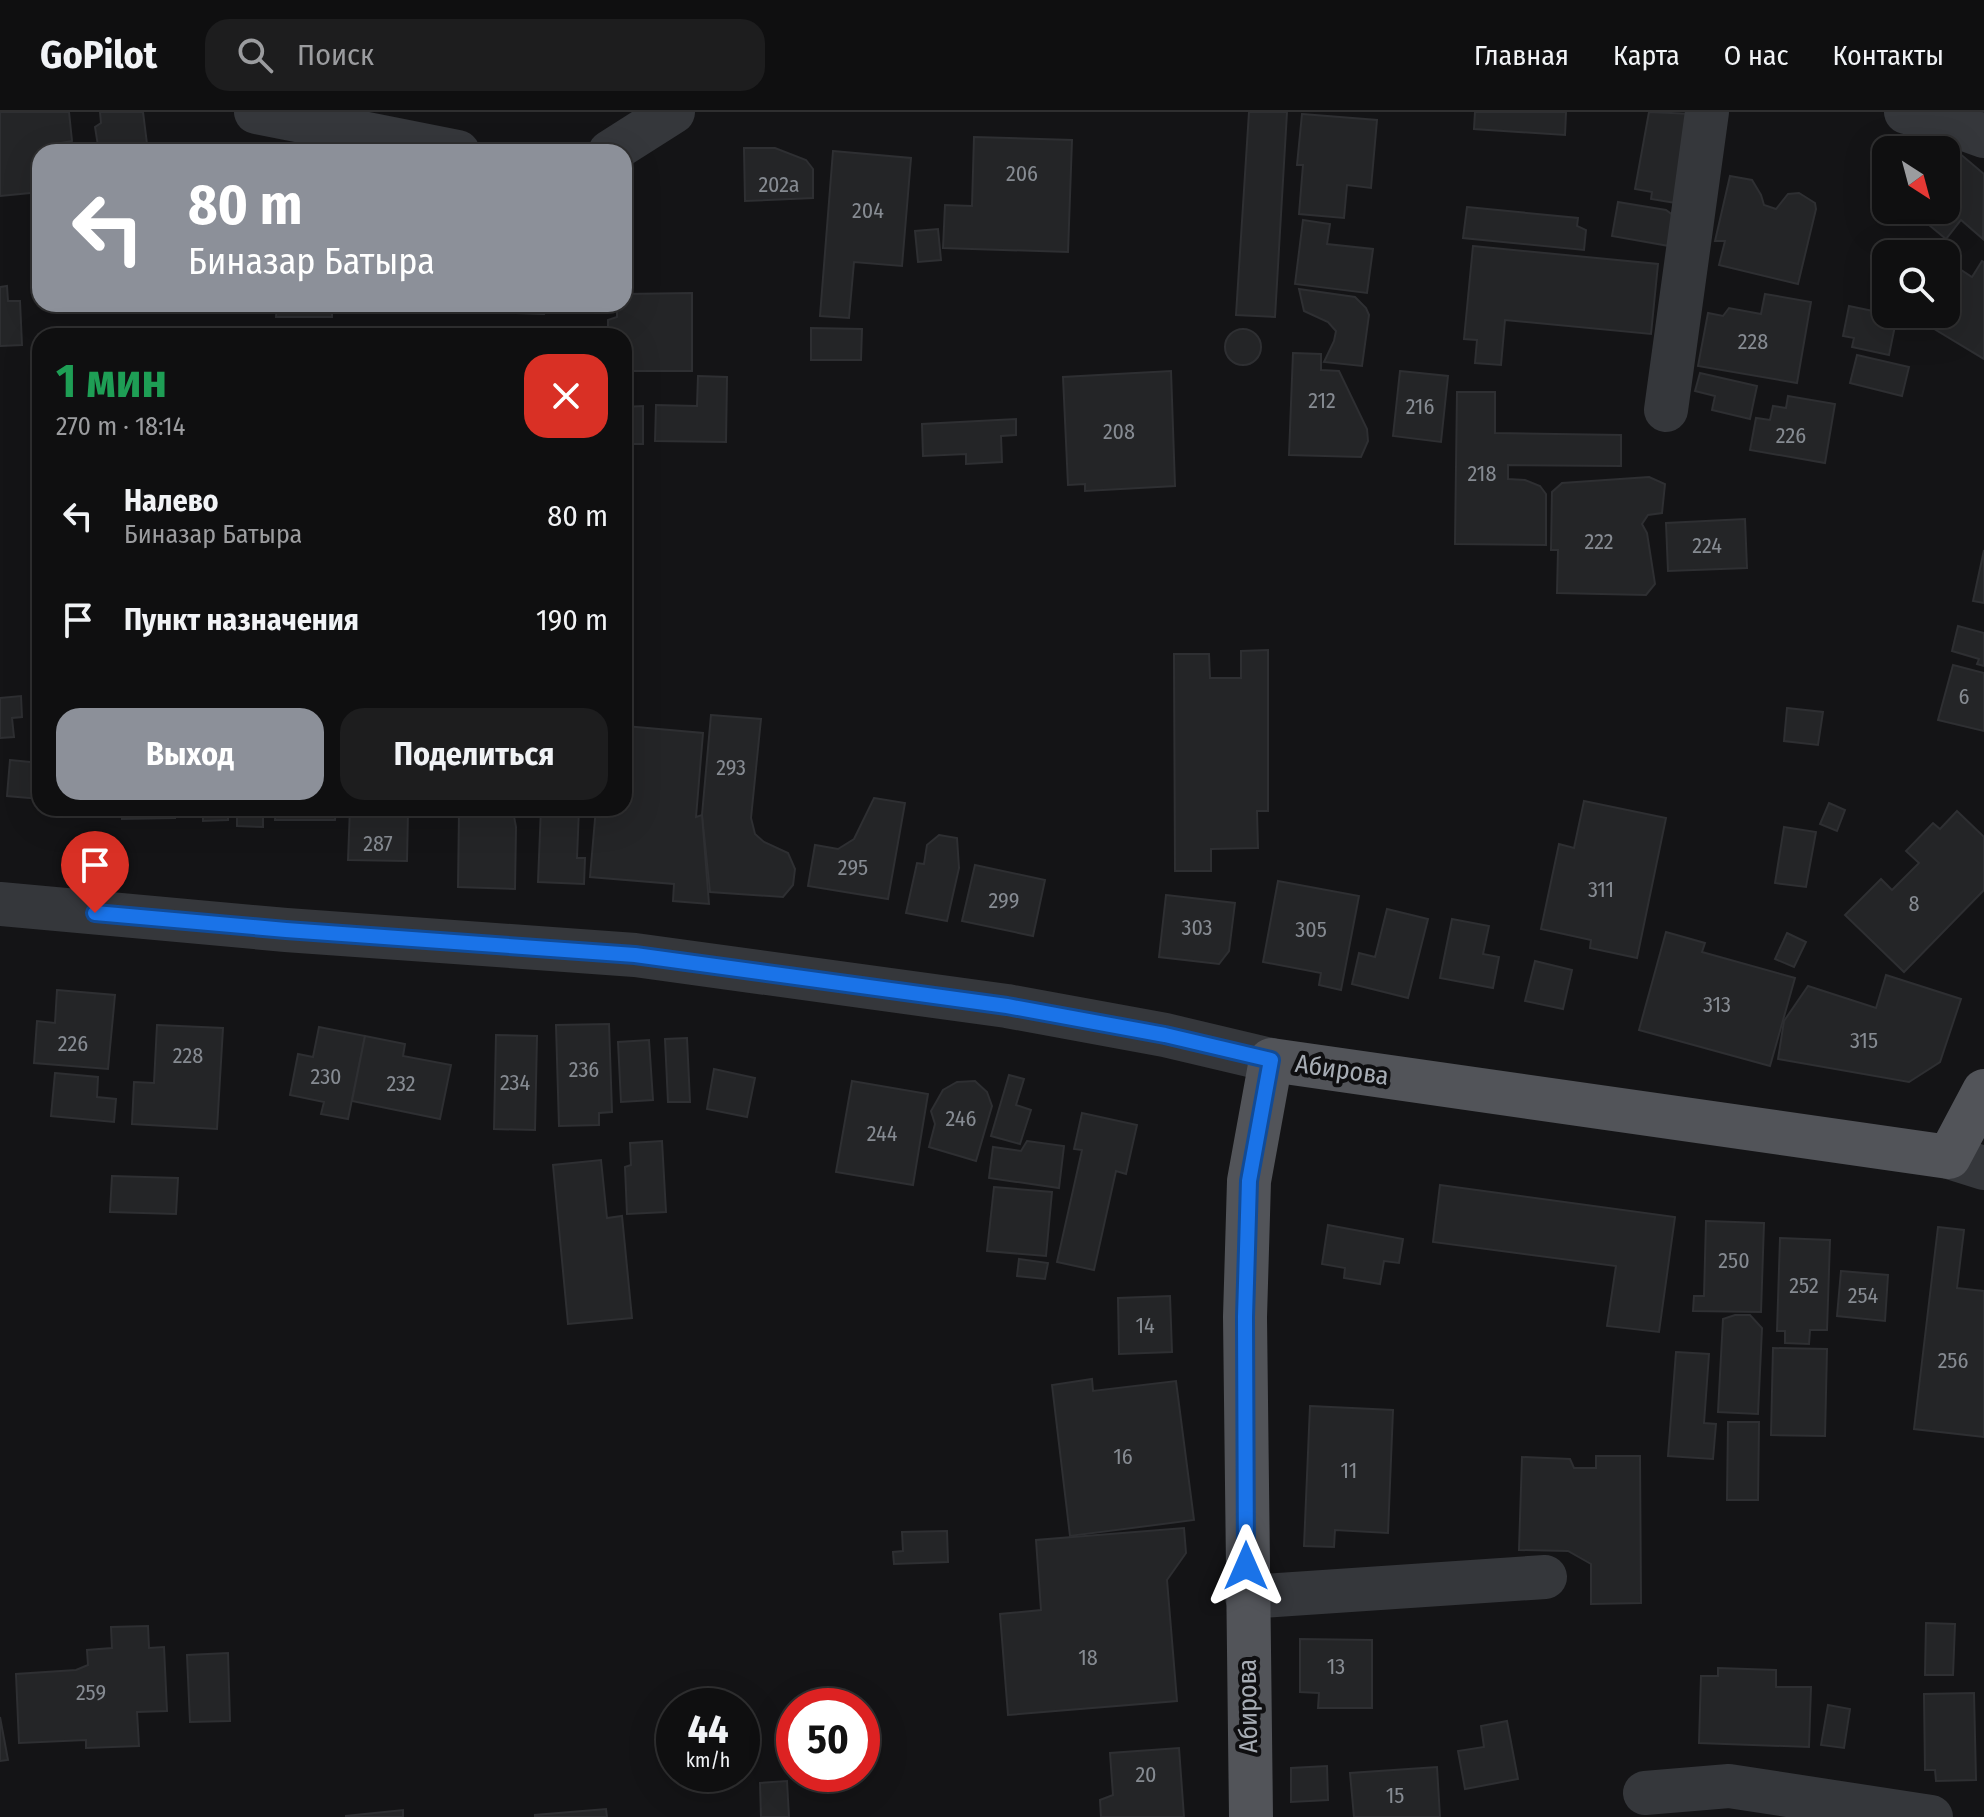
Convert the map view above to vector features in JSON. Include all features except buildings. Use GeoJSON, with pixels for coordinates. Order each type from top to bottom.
{"type":"FeatureCollection","features":[{"type":"Feature","properties":{"kind":"main road","name":"Абирова"},"geometry":{"type":"LineString","coordinates":[[1251,1817],[1245,1317],[1249,1181],[1271,1060],[1967,1162],[1984,1091]]}},
{"type":"Feature","properties":{"kind":"street"},"geometry":{"type":"LineString","coordinates":[[256,112],[418,144]]}},
{"type":"Feature","properties":{"kind":"street"},"geometry":{"type":"LineString","coordinates":[[623,144],[673,112]]}},
{"type":"Feature","properties":{"kind":"street"},"geometry":{"type":"LineString","coordinates":[[1666,410],[1707,112]]}},
{"type":"Feature","properties":{"kind":"street"},"geometry":{"type":"LineString","coordinates":[[1906,112],[1937,119],[1984,136]]}},
{"type":"Feature","properties":{"kind":"street"},"geometry":{"type":"LineString","coordinates":[[0,904],[286,930],[635,955],[1007,1006],[1165,1035],[1271,1060]]}},
{"type":"Feature","properties":{"kind":"street"},"geometry":{"type":"LineString","coordinates":[[1247,1597],[1545,1577]]}},
{"type":"Feature","properties":{"kind":"street"},"geometry":{"type":"LineString","coordinates":[[1645,1793],[1729,1786],[1931,1817]]}},
{"type":"Feature","properties":{"kind":"route"},"geometry":{"type":"LineString","coordinates":[[95,913],[635,955],[1007,1006],[1165,1035],[1271,1060],[1249,1181],[1245,1317],[1246,1566]]}}]}
